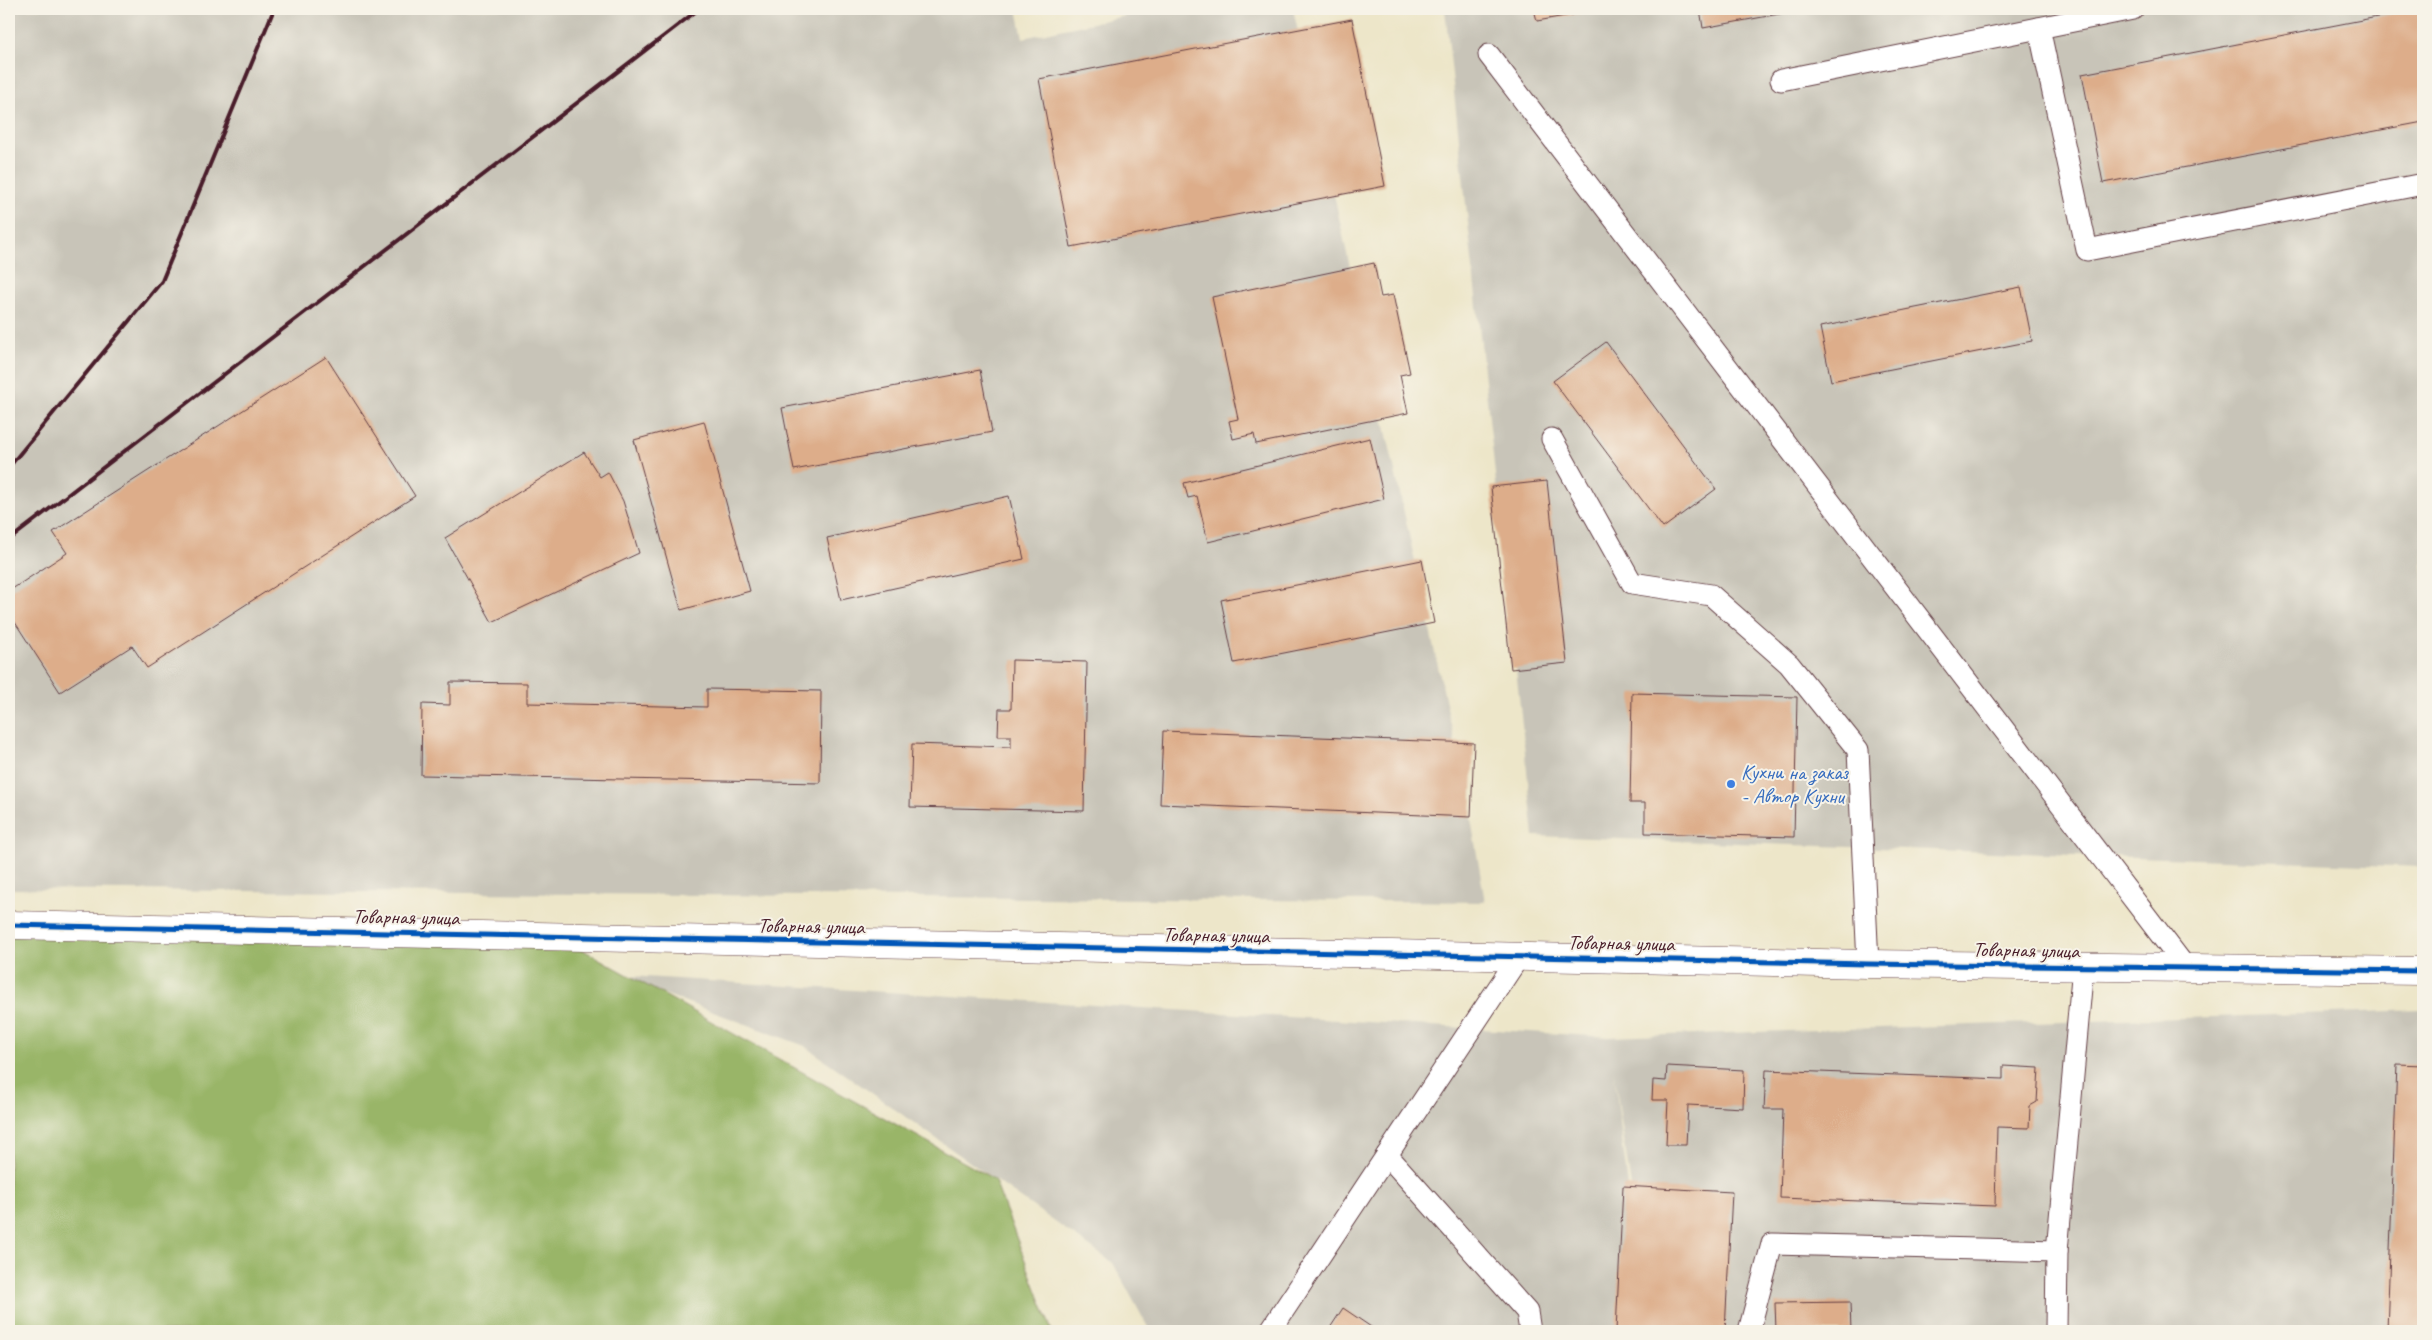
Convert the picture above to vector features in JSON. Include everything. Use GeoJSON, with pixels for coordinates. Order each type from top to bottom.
{"type":"FeatureCollection","features":[{"type":"Feature","properties":{"kind":"street","name":"Товарная улица"},"geometry":{"type":"LineString","coordinates":[[9,925],[1518,958],[2423,971]]}},
{"type":"Feature","properties":{"kind":"lane"},"geometry":{"type":"LineString","coordinates":[[1781,80],[2133,9]]}},
{"type":"Feature","properties":{"kind":"lane"},"geometry":{"type":"LineString","coordinates":[[2038,28],[2087,250],[2423,184]]}},
{"type":"Feature","properties":{"kind":"lane"},"geometry":{"type":"LineString","coordinates":[[1489,55],[2186,968]]}},
{"type":"Feature","properties":{"kind":"lane"},"geometry":{"type":"LineString","coordinates":[[1552,439],[1632,583],[1711,595],[1789,664],[1858,750],[1868,964]]}},
{"type":"Feature","properties":{"kind":"lane"},"geometry":{"type":"LineString","coordinates":[[1270,1331],[1518,958]]}},
{"type":"Feature","properties":{"kind":"lane"},"geometry":{"type":"LineString","coordinates":[[2056,1331],[2057,1251],[2083,966]]}},
{"type":"Feature","properties":{"kind":"lane"},"geometry":{"type":"LineString","coordinates":[[1387,1155],[1528,1312],[1530,1331]]}},
{"type":"Feature","properties":{"kind":"lane"},"geometry":{"type":"LineString","coordinates":[[1749,1331],[1772,1244],[2057,1251]]}},
{"type":"Feature","properties":{"kind":"shaded area"},"geometry":{"type":"Polygon","coordinates":[[[9,9],[1017,9],[1023,38],[1157,9],[1293,9],[1469,807],[1485,902],[9,889],[9,9]]]}},
{"type":"Feature","properties":{"kind":"shaded area"},"geometry":{"type":"Polygon","coordinates":[[[1445,9],[2423,9],[2423,867],[1534,836],[1445,9]]]}},
{"type":"Feature","properties":{"kind":"shaded area"},"geometry":{"type":"Polygon","coordinates":[[[613,975],[1609,1037],[2423,1010],[2423,1331],[1653,1331],[1613,1067],[1630,1203],[1651,1331],[1150,1331],[1113,1263],[805,1046],[613,975]]]}},
{"type":"Feature","properties":{"kind":"green space"},"geometry":{"type":"Polygon","coordinates":[[[9,925],[560,937],[994,1179],[1052,1331],[9,1331],[9,925]]]}},
{"type":"Feature","properties":{"kind":"building"},"geometry":{"type":"Polygon","coordinates":[[[1534,9],[1599,9],[1599,10],[1537,21],[1534,9]]]}},
{"type":"Feature","properties":{"kind":"building"},"geometry":{"type":"Polygon","coordinates":[[[1700,9],[1801,9],[1801,10],[1703,28],[1700,9]]]}},
{"type":"Feature","properties":{"kind":"building"},"geometry":{"type":"Polygon","coordinates":[[[2423,9],[2423,122],[2103,183],[2082,74],[2423,9]]]}},
{"type":"Feature","properties":{"kind":"building"},"geometry":{"type":"Polygon","coordinates":[[[1352,19],[1385,186],[1071,247],[1039,79],[1352,19]]]}},
{"type":"Feature","properties":{"kind":"building"},"geometry":{"type":"Polygon","coordinates":[[[1374,263],[1381,297],[1393,295],[1410,373],[1400,375],[1408,413],[1256,444],[1254,434],[1233,439],[1229,421],[1238,419],[1212,297],[1374,263]]]}},
{"type":"Feature","properties":{"kind":"building"},"geometry":{"type":"Polygon","coordinates":[[[2021,287],[2032,341],[1831,381],[1820,327],[2021,287]]]}},
{"type":"Feature","properties":{"kind":"building"},"geometry":{"type":"Polygon","coordinates":[[[1606,342],[1716,489],[1663,528],[1553,381],[1606,342]]]}},
{"type":"Feature","properties":{"kind":"building"},"geometry":{"type":"Polygon","coordinates":[[[326,357],[415,496],[147,668],[132,646],[60,692],[9,613],[9,591],[67,553],[53,532],[326,357]]]}},
{"type":"Feature","properties":{"kind":"building"},"geometry":{"type":"Polygon","coordinates":[[[980,370],[992,432],[794,470],[782,408],[980,370]]]}},
{"type":"Feature","properties":{"kind":"building"},"geometry":{"type":"Polygon","coordinates":[[[704,421],[750,591],[681,610],[634,440],[704,421]]]}},
{"type":"Feature","properties":{"kind":"building"},"geometry":{"type":"Polygon","coordinates":[[[1370,438],[1384,499],[1208,542],[1197,496],[1188,498],[1184,483],[1370,438]]]}},
{"type":"Feature","properties":{"kind":"building"},"geometry":{"type":"Polygon","coordinates":[[[584,452],[600,477],[608,472],[623,501],[639,553],[492,622],[445,538],[584,452]]]}},
{"type":"Feature","properties":{"kind":"building"},"geometry":{"type":"Polygon","coordinates":[[[1547,481],[1567,663],[1511,669],[1491,487],[1547,481]]]}},
{"type":"Feature","properties":{"kind":"building"},"geometry":{"type":"Polygon","coordinates":[[[1009,496],[1024,559],[841,600],[827,538],[1009,496]]]}},
{"type":"Feature","properties":{"kind":"building"},"geometry":{"type":"Polygon","coordinates":[[[1422,560],[1434,623],[1234,663],[1221,600],[1422,560]]]}},
{"type":"Feature","properties":{"kind":"building"},"geometry":{"type":"Polygon","coordinates":[[[1012,660],[1087,662],[1084,811],[910,807],[912,744],[1011,747],[1011,736],[998,736],[999,709],[1011,709],[1012,660]]]}},
{"type":"Feature","properties":{"kind":"building"},"geometry":{"type":"Polygon","coordinates":[[[450,682],[527,683],[527,703],[707,707],[707,689],[821,691],[820,783],[421,775],[422,704],[450,705],[450,682]]]}},
{"type":"Feature","properties":{"kind":"building"},"geometry":{"type":"Polygon","coordinates":[[[1632,693],[1797,697],[1794,837],[1645,833],[1645,803],[1630,803],[1632,693]]]}},
{"type":"Feature","properties":{"kind":"building"},"geometry":{"type":"Polygon","coordinates":[[[1163,731],[1474,743],[1471,817],[1160,804],[1163,731]]]}},
{"type":"Feature","properties":{"kind":"building"},"geometry":{"type":"Polygon","coordinates":[[[2397,1064],[2423,1065],[2423,1331],[2387,1331],[2397,1064]]]}},
{"type":"Feature","properties":{"kind":"building"},"geometry":{"type":"Polygon","coordinates":[[[1667,1066],[1744,1070],[1743,1108],[1688,1105],[1686,1145],[1666,1145],[1668,1100],[1652,1100],[1653,1080],[1666,1081],[1667,1066]]]}},
{"type":"Feature","properties":{"kind":"building"},"geometry":{"type":"Polygon","coordinates":[[[2003,1066],[2039,1068],[2037,1102],[2030,1106],[2029,1128],[1997,1127],[1995,1206],[1780,1198],[1783,1109],[1764,1109],[1766,1070],[2003,1079],[2003,1066]]]}},
{"type":"Feature","properties":{"kind":"building"},"geometry":{"type":"Polygon","coordinates":[[[1623,1186],[1732,1192],[1725,1331],[1616,1331],[1623,1186]]]}},
{"type":"Feature","properties":{"kind":"building"},"geometry":{"type":"Polygon","coordinates":[[[1850,1302],[1851,1331],[1776,1331],[1775,1303],[1850,1302]]]}},
{"type":"Feature","properties":{"kind":"building"},"geometry":{"type":"Polygon","coordinates":[[[1343,1308],[1377,1331],[1328,1331],[1343,1308]]]}},
{"type":"Feature","properties":{"kind":"railway"},"geometry":{"type":"LineString","coordinates":[[9,467],[162,281],[274,9]]}},
{"type":"Feature","properties":{"kind":"railway"},"geometry":{"type":"LineString","coordinates":[[9,540],[699,9]]}},
{"type":"Feature","properties":{"kind":"cycle path"},"geometry":{"type":"LineString","coordinates":[[9,925],[1868,964],[2423,971]]}},
{"type":"Feature","properties":{"kind":"place","name":"Кухни на заказ - Автор Кухни"},"geometry":{"type":"Point","coordinates":[1731,784]}}]}
